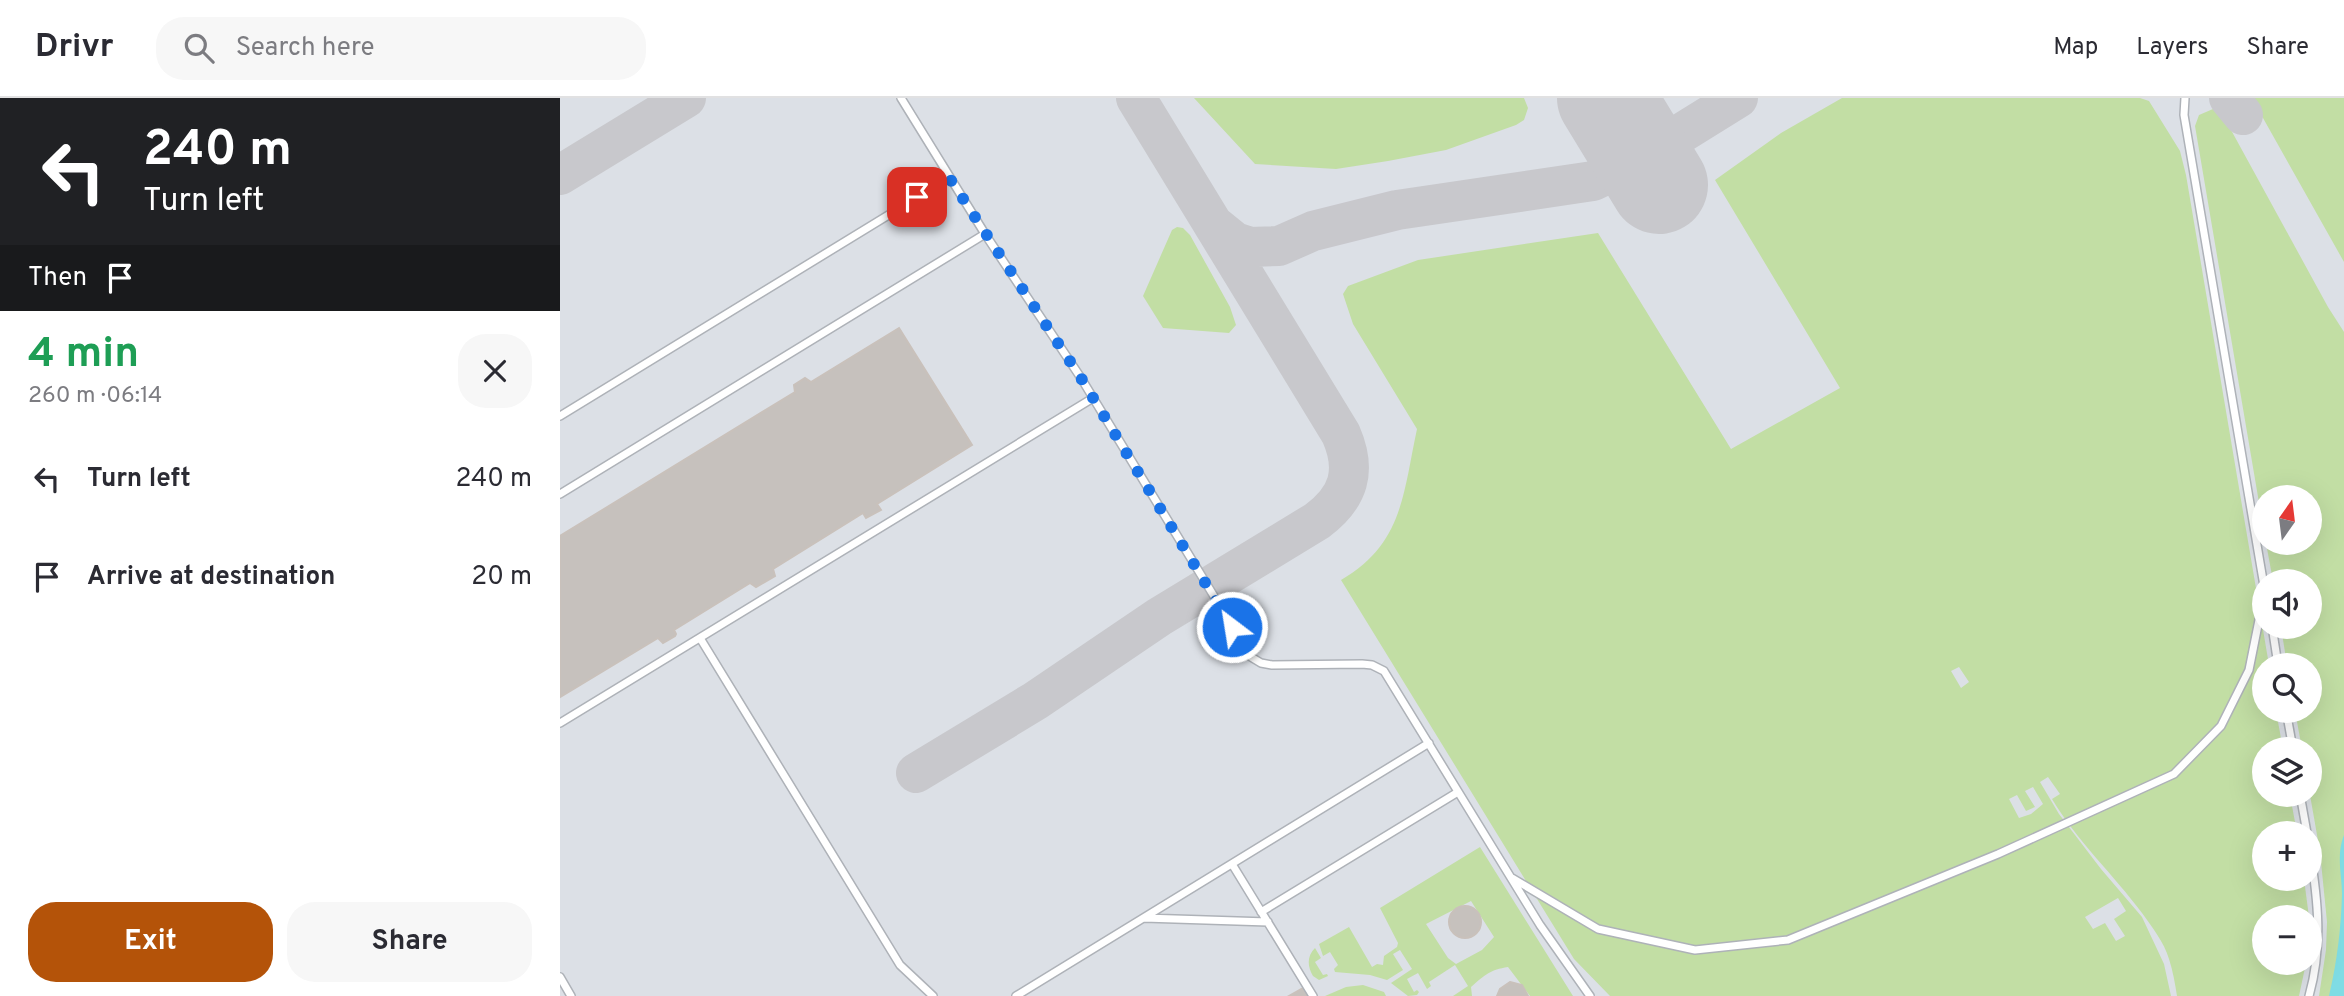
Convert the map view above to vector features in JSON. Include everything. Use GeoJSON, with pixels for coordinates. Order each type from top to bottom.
{"type":"FeatureCollection","features":[{"type":"Feature","properties":{"kind":"lane"},"geometry":{"type":"LineString","coordinates":[[901,98],[985,234],[1093,398],[1251,657],[1272,665],[1363,663],[1378,667],[1390,680],[1561,958],[1590,996]]}},
{"type":"Feature","properties":{"kind":"lane"},"geometry":{"type":"LineString","coordinates":[[2185,98],[2184,115],[2261,569]]}},
{"type":"Feature","properties":{"kind":"lane"},"geometry":{"type":"LineString","coordinates":[[560,416],[931,189],[948,176]]}},
{"type":"Feature","properties":{"kind":"lane"},"geometry":{"type":"LineString","coordinates":[[560,494],[985,234]]}},
{"type":"Feature","properties":{"kind":"lane"},"geometry":{"type":"LineString","coordinates":[[560,723],[1093,398]]}},
{"type":"Feature","properties":{"kind":"lane"},"geometry":{"type":"LineString","coordinates":[[700,638],[900,965],[933,996]]}},
{"type":"Feature","properties":{"kind":"lane"},"geometry":{"type":"LineString","coordinates":[[1511,877],[1598,929],[1695,950],[1787,940],[1998,854],[2174,774],[2221,726],[2249,670],[2255,639]]}},
{"type":"Feature","properties":{"kind":"lane"},"geometry":{"type":"LineString","coordinates":[[1016,996],[1429,743]]}},
{"type":"Feature","properties":{"kind":"lane"},"geometry":{"type":"LineString","coordinates":[[1261,912],[1458,792]]}},
{"type":"Feature","properties":{"kind":"lane"},"geometry":{"type":"LineString","coordinates":[[1232,864],[1313,996]]}},
{"type":"Feature","properties":{"kind":"lane"},"geometry":{"type":"LineString","coordinates":[[2309,996],[2318,952],[2319,915],[2316,891]]}},
{"type":"Feature","properties":{"kind":"lane"},"geometry":{"type":"LineString","coordinates":[[1143,918],[1268,922]]}},
{"type":"Feature","properties":{"kind":"lane"},"geometry":{"type":"LineString","coordinates":[[560,978],[571,996]]}},
{"type":"Feature","properties":{"kind":"shaded area"},"geometry":{"type":"Polygon","coordinates":[[[560,98],[2344,98],[2344,996],[560,996],[560,98]]]}},
{"type":"Feature","properties":{"kind":"green space"},"geometry":{"type":"Polygon","coordinates":[[[1194,98],[1524,98],[1528,108],[1524,120],[1516,125],[1446,150],[1336,169],[1255,164],[1194,98]]]}},
{"type":"Feature","properties":{"kind":"green space"},"geometry":{"type":"Polygon","coordinates":[[[1842,98],[2140,98],[2149,101],[2180,151],[2186,175],[2253,569],[2252,639],[2265,639],[2267,653],[2252,653],[2252,723],[2278,723],[2281,737],[2252,737],[2252,807],[2292,807],[2295,821],[2252,821],[2252,891],[2306,891],[2307,905],[2252,905],[2252,975],[2303,975],[2299,996],[2177,996],[2167,953],[2161,941],[2131,899],[2062,814],[2052,799],[2060,794],[2048,777],[2040,782],[2059,814],[2142,917],[2164,964],[2171,996],[1610,996],[1574,959],[1341,580],[1361,566],[1389,534],[1403,496],[1417,429],[1353,324],[1343,294],[1348,286],[1418,260],[1598,233],[1731,449],[1840,388],[1715,180],[1781,133],[1842,98]],[[1959,667],[1951,671],[1961,688],[1969,682],[1959,667]],[[2033,787],[2025,791],[2035,807],[2026,811],[2017,795],[2009,799],[2019,818],[2031,814],[2043,804],[2033,787]],[[2118,898],[2085,917],[2093,929],[2105,923],[2116,941],[2125,936],[2114,919],[2126,911],[2118,898]]]}},
{"type":"Feature","properties":{"kind":"green space"},"geometry":{"type":"Polygon","coordinates":[[[2250,98],[2344,98],[2344,262],[2263,118],[2250,98]]]}},
{"type":"Feature","properties":{"kind":"green space"},"geometry":{"type":"Polygon","coordinates":[[[2213,109],[2219,111],[2225,119],[2344,332],[2344,996],[2319,996],[2327,922],[2322,872],[2322,821],[2315,821],[2312,807],[2322,807],[2322,737],[2300,737],[2297,723],[2322,723],[2322,653],[2285,653],[2283,639],[2322,639],[2322,569],[2271,569],[2268,555],[2322,555],[2322,485],[2256,485],[2195,126],[2199,115],[2213,109]]]}},
{"type":"Feature","properties":{"kind":"green space"},"geometry":{"type":"Polygon","coordinates":[[[1183,228],[1190,235],[1230,307],[1236,325],[1229,333],[1163,328],[1143,296],[1172,230],[1183,228]]]}},
{"type":"Feature","properties":{"kind":"green space"},"geometry":{"type":"Polygon","coordinates":[[[1480,847],[1573,996],[1530,996],[1508,967],[1492,971],[1471,987],[1472,996],[1453,996],[1468,986],[1455,965],[1429,982],[1431,986],[1427,989],[1418,973],[1407,979],[1414,992],[1419,992],[1417,995],[1408,996],[1391,983],[1412,969],[1400,950],[1393,954],[1403,970],[1387,980],[1370,975],[1335,972],[1334,969],[1338,965],[1330,952],[1323,956],[1319,944],[1349,927],[1372,967],[1383,965],[1384,956],[1397,947],[1398,943],[1380,908],[1480,847]],[[1471,901],[1426,924],[1448,958],[1456,964],[1482,950],[1494,937],[1471,901]]]}},
{"type":"Feature","properties":{"kind":"green space"},"geometry":{"type":"Polygon","coordinates":[[[1315,948],[1321,958],[1315,962],[1323,975],[1328,976],[1319,980],[1313,976],[1309,965],[1310,954],[1315,948]]]}},
{"type":"Feature","properties":{"kind":"green space"},"geometry":{"type":"Polygon","coordinates":[[[1363,985],[1384,992],[1386,996],[1325,996],[1346,987],[1363,985]]]}},
{"type":"Feature","properties":{"kind":"water"},"geometry":{"type":"Polygon","coordinates":[[[2344,835],[2344,996],[2329,996],[2340,933],[2340,857],[2344,835]]]}},
{"type":"Feature","properties":{"kind":"building"},"geometry":{"type":"Polygon","coordinates":[[[899,328],[972,445],[877,504],[881,510],[866,518],[863,513],[773,569],[775,576],[756,587],[750,583],[674,630],[675,636],[663,643],[658,638],[560,697],[560,536],[795,392],[794,385],[805,378],[811,382],[899,328]]]}},
{"type":"Feature","properties":{"kind":"building"},"geometry":{"type":"Polygon","coordinates":[[[1465,906],[1476,911],[1481,922],[1476,933],[1465,938],[1454,933],[1449,922],[1454,911],[1465,906]]]}},
{"type":"Feature","properties":{"kind":"building"},"geometry":{"type":"Polygon","coordinates":[[[1510,982],[1522,985],[1528,996],[1497,996],[1500,989],[1510,982]]]}},
{"type":"Feature","properties":{"kind":"building"},"geometry":{"type":"Polygon","coordinates":[[[1303,988],[1308,996],[1289,996],[1303,988]]]}},
{"type":"Feature","properties":{"kind":"taxiway"},"geometry":{"type":"LineString","coordinates":[[560,175],[686,98]]}},
{"type":"Feature","properties":{"kind":"taxiway"},"geometry":{"type":"LineString","coordinates":[[916,773],[1035,701],[1159,617],[1317,521],[1343,493],[1347,482],[1349,460],[1341,434],[1136,98]]}},
{"type":"Feature","properties":{"kind":"taxiway"},"geometry":{"type":"LineString","coordinates":[[1214,225],[1235,242],[1250,247],[1279,246],[1313,231],[1397,210],[1593,181],[1643,157],[1738,98]]}},
{"type":"Feature","properties":{"kind":"taxiway"},"geometry":{"type":"LineString","coordinates":[[2229,98],[2243,115]]}},
{"type":"Feature","properties":{"kind":"runway"},"geometry":{"type":"LineString","coordinates":[[1606,98],[1659,185]]}},
{"type":"Feature","properties":{"kind":"route"},"geometry":{"type":"LineString","coordinates":[[917,197],[948,176],[1081,378],[1232,627]]}}]}
